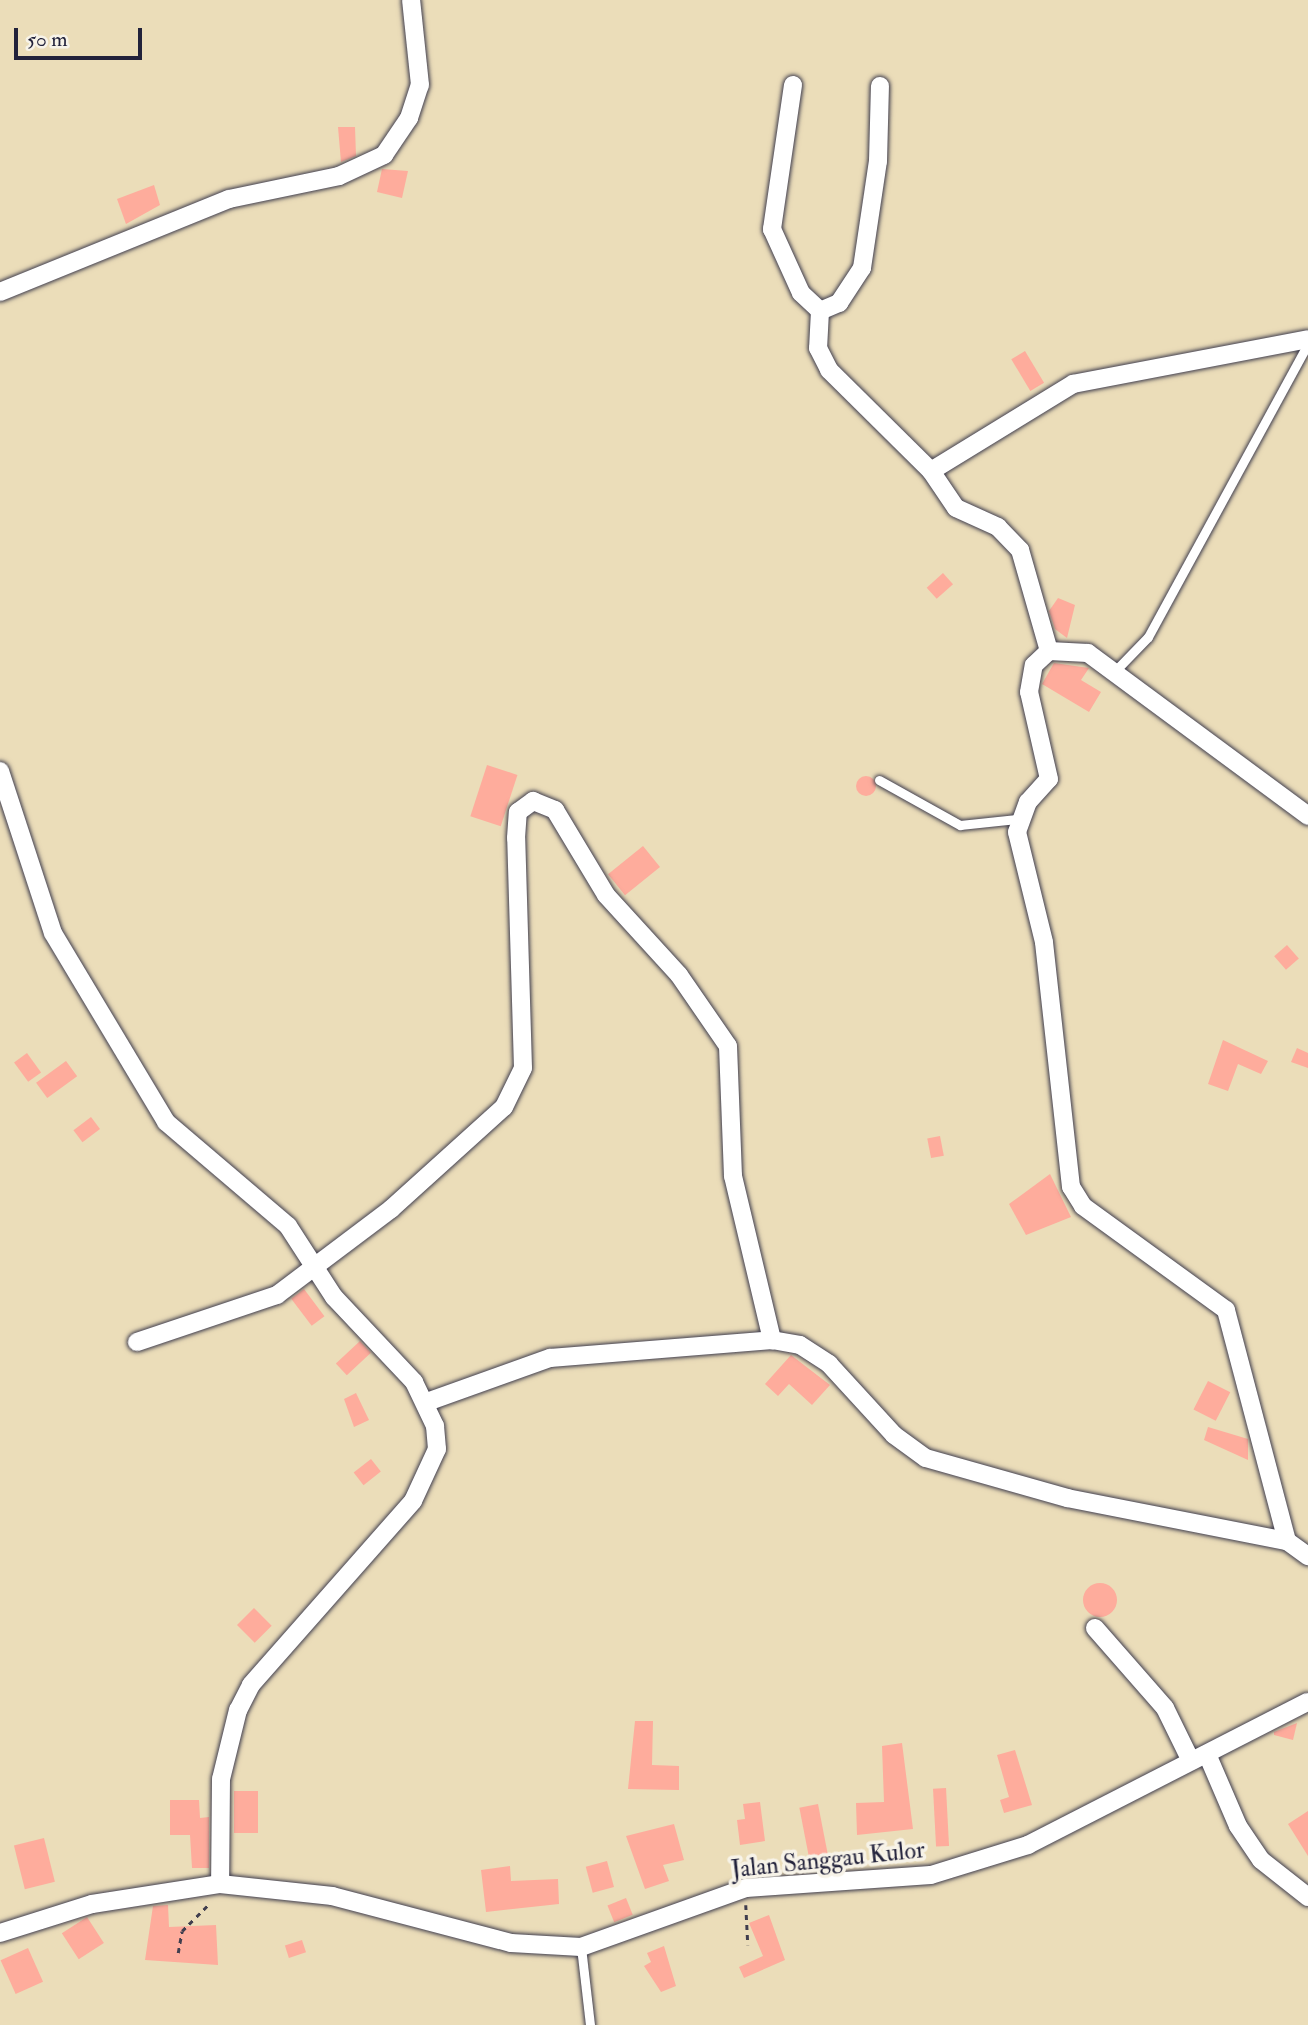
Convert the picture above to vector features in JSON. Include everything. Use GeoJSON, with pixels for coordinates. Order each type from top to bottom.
{"type":"FeatureCollection","features":[{"type":"Feature","properties":{"kind":"street"},"geometry":{"type":"LineString","coordinates":[[0,292],[229,199],[339,176],[384,155],[409,118],[420,85],[411,0]]}},
{"type":"Feature","properties":{"kind":"street"},"geometry":{"type":"LineString","coordinates":[[793,85],[772,229],[801,293],[820,311],[818,348],[829,370],[931,471],[956,508],[998,527],[1020,550],[1049,650]]}},
{"type":"Feature","properties":{"kind":"street"},"geometry":{"type":"LineString","coordinates":[[820,311],[839,303],[862,268],[878,161],[880,86]]}},
{"type":"Feature","properties":{"kind":"street"},"geometry":{"type":"LineString","coordinates":[[931,471],[1073,384],[1308,341]]}},
{"type":"Feature","properties":{"kind":"street"},"geometry":{"type":"LineString","coordinates":[[1049,650],[1079,649],[1115,671],[1308,816]]}},
{"type":"Feature","properties":{"kind":"street"},"geometry":{"type":"LineString","coordinates":[[1049,650],[1028,679],[1049,779],[1017,819],[1044,942],[1071,1187],[1083,1206],[1226,1310],[1287,1541]]}},
{"type":"Feature","properties":{"kind":"street"},"geometry":{"type":"LineString","coordinates":[[0,771],[40,903],[76,980],[166,1122],[269,1205],[315,1271],[426,1402],[437,1450],[428,1478],[385,1536],[251,1685],[238,1710],[222,1779],[219,1884]]}},
{"type":"Feature","properties":{"kind":"street"},"geometry":{"type":"LineString","coordinates":[[137,1342],[250,1307],[315,1271],[453,1156],[516,1089],[524,1011],[516,838],[518,812],[533,801],[555,810],[606,895],[679,975],[728,1046],[733,1176],[772,1340]]}},
{"type":"Feature","properties":{"kind":"street"},"geometry":{"type":"LineString","coordinates":[[426,1402],[550,1359],[772,1340],[800,1345],[829,1364],[894,1435],[926,1458],[1067,1498],[1287,1541],[1308,1556]]}},
{"type":"Feature","properties":{"kind":"street"},"geometry":{"type":"LineString","coordinates":[[1095,1628],[1165,1707],[1261,1860],[1308,1897]]}},
{"type":"Feature","properties":{"kind":"street","name":"Jalan Sanggau Kulor"},"geometry":{"type":"LineString","coordinates":[[0,1933],[92,1904],[219,1884],[332,1896],[511,1943],[581,1947],[746,1888],[931,1875],[1028,1845],[1308,1702]]}},
{"type":"Feature","properties":{"kind":"lane"},"geometry":{"type":"LineString","coordinates":[[1115,671],[1148,637],[1308,341]]}},
{"type":"Feature","properties":{"kind":"lane"},"geometry":{"type":"LineString","coordinates":[[879,780],[960,825],[1017,819]]}},
{"type":"Feature","properties":{"kind":"lane"},"geometry":{"type":"LineString","coordinates":[[581,1947],[590,2025]]}},
{"type":"Feature","properties":{"kind":"path"},"geometry":{"type":"LineString","coordinates":[[178,1954],[182,1931],[219,1884]]}},
{"type":"Feature","properties":{"kind":"path"},"geometry":{"type":"LineString","coordinates":[[746,1888],[748,1945]]}},
{"type":"Feature","properties":{"kind":"building"},"geometry":{"type":"Polygon","coordinates":[[[338,127],[355,127],[356,156],[341,162],[338,127]]]}},
{"type":"Feature","properties":{"kind":"building"},"geometry":{"type":"Polygon","coordinates":[[[382,169],[408,171],[402,198],[377,192],[382,169]]]}},
{"type":"Feature","properties":{"kind":"building"},"geometry":{"type":"Polygon","coordinates":[[[154,185],[160,205],[126,224],[117,199],[154,185]]]}},
{"type":"Feature","properties":{"kind":"building"},"geometry":{"type":"Polygon","coordinates":[[[1025,351],[1044,383],[1030,391],[1011,359],[1025,351]]]}},
{"type":"Feature","properties":{"kind":"building"},"geometry":{"type":"Polygon","coordinates":[[[943,573],[953,584],[937,599],[927,588],[943,573]]]}},
{"type":"Feature","properties":{"kind":"building"},"geometry":{"type":"Polygon","coordinates":[[[1058,598],[1075,605],[1067,638],[1055,629],[1049,611],[1058,598]]]}},
{"type":"Feature","properties":{"kind":"building"},"geometry":{"type":"Polygon","coordinates":[[[1054,663],[1089,668],[1081,680],[1101,692],[1089,712],[1042,684],[1054,663]]]}},
{"type":"Feature","properties":{"kind":"building"},"geometry":{"type":"Polygon","coordinates":[[[487,765],[517,775],[501,826],[470,816],[487,765]]]}},
{"type":"Feature","properties":{"kind":"building"},"geometry":{"type":"Polygon","coordinates":[[[866,776],[873,779],[876,786],[873,793],[866,796],[859,793],[856,786],[859,779],[866,776]]]}},
{"type":"Feature","properties":{"kind":"building"},"geometry":{"type":"Polygon","coordinates":[[[643,846],[660,867],[625,895],[608,874],[643,846]]]}},
{"type":"Feature","properties":{"kind":"building"},"geometry":{"type":"Polygon","coordinates":[[[1287,945],[1299,959],[1286,970],[1274,956],[1287,945]]]}},
{"type":"Feature","properties":{"kind":"building"},"geometry":{"type":"Polygon","coordinates":[[[1223,1040],[1268,1061],[1261,1074],[1238,1064],[1228,1091],[1208,1084],[1223,1040]]]}},
{"type":"Feature","properties":{"kind":"building"},"geometry":{"type":"Polygon","coordinates":[[[1297,1048],[1308,1053],[1308,1068],[1291,1062],[1297,1048]]]}},
{"type":"Feature","properties":{"kind":"building"},"geometry":{"type":"Polygon","coordinates":[[[27,1053],[41,1072],[28,1082],[14,1062],[27,1053]]]}},
{"type":"Feature","properties":{"kind":"building"},"geometry":{"type":"Polygon","coordinates":[[[66,1061],[77,1076],[47,1098],[36,1083],[66,1061]]]}},
{"type":"Feature","properties":{"kind":"building"},"geometry":{"type":"Polygon","coordinates":[[[91,1117],[100,1129],[82,1142],[73,1130],[91,1117]]]}},
{"type":"Feature","properties":{"kind":"building"},"geometry":{"type":"Polygon","coordinates":[[[940,1136],[944,1156],[931,1158],[927,1138],[940,1136]]]}},
{"type":"Feature","properties":{"kind":"building"},"geometry":{"type":"Polygon","coordinates":[[[1050,1174],[1071,1217],[1026,1235],[1009,1204],[1050,1174]]]}},
{"type":"Feature","properties":{"kind":"building"},"geometry":{"type":"Polygon","coordinates":[[[304,1289],[324,1316],[312,1326],[291,1299],[304,1289]]]}},
{"type":"Feature","properties":{"kind":"building"},"geometry":{"type":"Polygon","coordinates":[[[360,1341],[371,1353],[347,1375],[336,1364],[360,1341]]]}},
{"type":"Feature","properties":{"kind":"building"},"geometry":{"type":"Polygon","coordinates":[[[791,1355],[830,1385],[812,1405],[789,1384],[778,1396],[765,1384],[791,1355]]]}},
{"type":"Feature","properties":{"kind":"building"},"geometry":{"type":"Polygon","coordinates":[[[1208,1381],[1230,1392],[1216,1421],[1193,1410],[1208,1381]]]}},
{"type":"Feature","properties":{"kind":"building"},"geometry":{"type":"Polygon","coordinates":[[[356,1393],[369,1420],[354,1427],[344,1399],[356,1393]]]}},
{"type":"Feature","properties":{"kind":"building"},"geometry":{"type":"Polygon","coordinates":[[[1208,1427],[1248,1439],[1248,1460],[1204,1440],[1208,1427]]]}},
{"type":"Feature","properties":{"kind":"building"},"geometry":{"type":"Polygon","coordinates":[[[371,1459],[381,1472],[364,1485],[354,1473],[371,1459]]]}},
{"type":"Feature","properties":{"kind":"building"},"geometry":{"type":"Polygon","coordinates":[[[1100,1583],[1112,1588],[1117,1600],[1112,1612],[1100,1617],[1088,1612],[1083,1600],[1088,1588],[1100,1583]]]}},
{"type":"Feature","properties":{"kind":"building"},"geometry":{"type":"Polygon","coordinates":[[[254,1608],[272,1626],[255,1643],[237,1625],[254,1608]]]}},
{"type":"Feature","properties":{"kind":"building"},"geometry":{"type":"Polygon","coordinates":[[[635,1721],[653,1721],[652,1765],[679,1766],[679,1790],[628,1789],[635,1721]]]}},
{"type":"Feature","properties":{"kind":"building"},"geometry":{"type":"Polygon","coordinates":[[[1297,1723],[1293,1740],[1274,1735],[1274,1732],[1297,1723]]]}},
{"type":"Feature","properties":{"kind":"building"},"geometry":{"type":"Polygon","coordinates":[[[902,1743],[913,1829],[857,1835],[856,1803],[884,1802],[882,1746],[902,1743]]]}},
{"type":"Feature","properties":{"kind":"building"},"geometry":{"type":"Polygon","coordinates":[[[1015,1750],[1032,1805],[1004,1813],[1000,1800],[1009,1797],[997,1755],[1015,1750]]]}},
{"type":"Feature","properties":{"kind":"building"},"geometry":{"type":"Polygon","coordinates":[[[946,1788],[949,1846],[936,1847],[933,1789],[946,1788]]]}},
{"type":"Feature","properties":{"kind":"building"},"geometry":{"type":"Polygon","coordinates":[[[234,1791],[258,1791],[258,1833],[234,1833],[234,1791]]]}},
{"type":"Feature","properties":{"kind":"building"},"geometry":{"type":"Polygon","coordinates":[[[170,1800],[199,1800],[200,1818],[209,1817],[209,1868],[192,1868],[190,1835],[170,1835],[170,1800]]]}},
{"type":"Feature","properties":{"kind":"building"},"geometry":{"type":"Polygon","coordinates":[[[760,1802],[765,1841],[740,1845],[737,1820],[745,1819],[743,1804],[760,1802]]]}},
{"type":"Feature","properties":{"kind":"building"},"geometry":{"type":"Polygon","coordinates":[[[818,1804],[828,1854],[809,1858],[799,1808],[818,1804]]]}},
{"type":"Feature","properties":{"kind":"building"},"geometry":{"type":"Polygon","coordinates":[[[1308,1811],[1308,1856],[1288,1824],[1308,1811]]]}},
{"type":"Feature","properties":{"kind":"building"},"geometry":{"type":"Polygon","coordinates":[[[674,1824],[684,1860],[663,1865],[669,1881],[645,1889],[626,1836],[674,1824]]]}},
{"type":"Feature","properties":{"kind":"building"},"geometry":{"type":"Polygon","coordinates":[[[44,1838],[55,1882],[25,1889],[14,1845],[44,1838]]]}},
{"type":"Feature","properties":{"kind":"building"},"geometry":{"type":"Polygon","coordinates":[[[607,1861],[614,1887],[593,1893],[586,1867],[607,1861]]]}},
{"type":"Feature","properties":{"kind":"building"},"geometry":{"type":"Polygon","coordinates":[[[510,1866],[511,1881],[558,1879],[559,1904],[486,1912],[481,1870],[510,1866]]]}},
{"type":"Feature","properties":{"kind":"building"},"geometry":{"type":"Polygon","coordinates":[[[626,1898],[633,1915],[614,1922],[607,1905],[626,1898]]]}},
{"type":"Feature","properties":{"kind":"building"},"geometry":{"type":"Polygon","coordinates":[[[168,1905],[169,1927],[216,1925],[218,1965],[145,1960],[153,1906],[168,1905]]]}},
{"type":"Feature","properties":{"kind":"building"},"geometry":{"type":"Polygon","coordinates":[[[769,1915],[785,1960],[744,1978],[739,1967],[763,1956],[749,1923],[769,1915]]]}},
{"type":"Feature","properties":{"kind":"building"},"geometry":{"type":"Polygon","coordinates":[[[87,1917],[104,1943],[79,1959],[62,1933],[87,1917]]]}},
{"type":"Feature","properties":{"kind":"building"},"geometry":{"type":"Polygon","coordinates":[[[302,1940],[306,1952],[289,1958],[285,1946],[302,1940]]]}},
{"type":"Feature","properties":{"kind":"building"},"geometry":{"type":"Polygon","coordinates":[[[664,1946],[676,1986],[661,1992],[644,1966],[651,1962],[647,1953],[664,1946]]]}},
{"type":"Feature","properties":{"kind":"building"},"geometry":{"type":"Polygon","coordinates":[[[28,1948],[43,1982],[16,1994],[1,1960],[28,1948]]]}}]}
